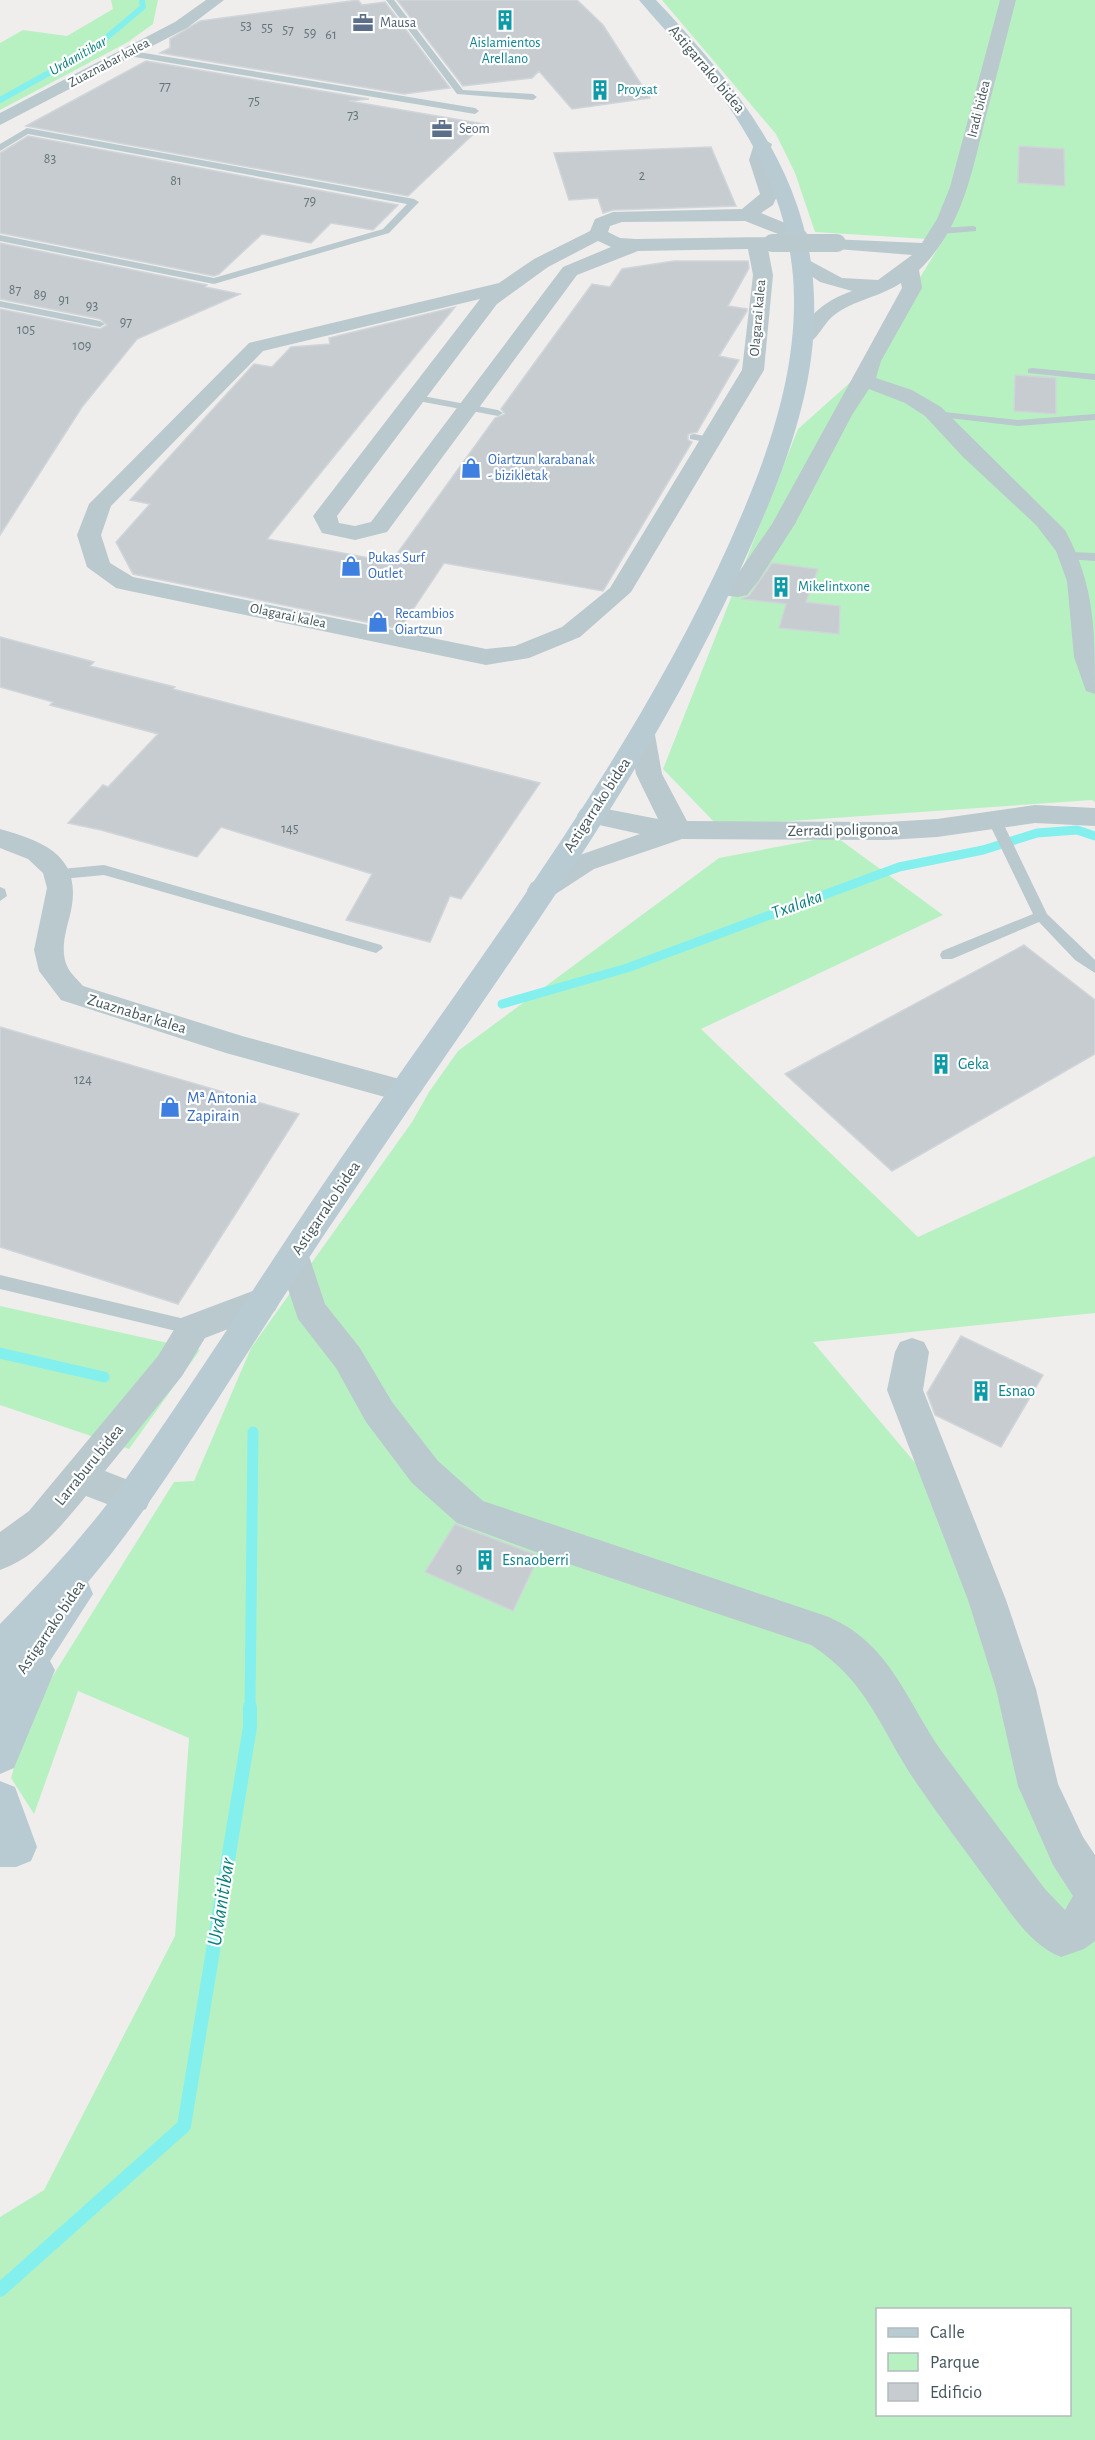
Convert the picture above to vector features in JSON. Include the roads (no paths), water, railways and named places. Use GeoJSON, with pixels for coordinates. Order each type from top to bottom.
{"type":"FeatureCollection","features":[{"type":"Feature","properties":{"kind":"main road","name":"Astigarrako bidea"},"geometry":{"type":"LineString","coordinates":[[0,1697],[11,1685],[24,1636],[88,1571],[93,1552],[133,1498],[403,1092],[541,890],[642,735],[673,683],[721,589],[777,457],[797,383],[803,340],[804,288],[798,235],[786,190],[763,144],[729,90],[646,0]]}},
{"type":"Feature","properties":{"kind":"main road"},"geometry":{"type":"LineString","coordinates":[[0,1667],[24,1636]]}},
{"type":"Feature","properties":{"kind":"main road"},"geometry":{"type":"LineString","coordinates":[[0,1755],[24,1636]]}},
{"type":"Feature","properties":{"kind":"main road"},"geometry":{"type":"LineString","coordinates":[[0,1801],[5,1843]]}},
{"type":"Feature","properties":{"kind":"street","name":"Zuaznabar kalea"},"geometry":{"type":"LineString","coordinates":[[0,120],[186,22],[216,0]]}},
{"type":"Feature","properties":{"kind":"street","name":"Iradi bidea"},"geometry":{"type":"LineString","coordinates":[[803,340],[822,314],[831,308],[885,284],[909,270],[927,250],[945,224],[959,187],[1008,0]]}},
{"type":"Feature","properties":{"kind":"street"},"geometry":{"type":"LineString","coordinates":[[746,215],[766,201],[770,194],[758,160],[763,144]]}},
{"type":"Feature","properties":{"kind":"street","name":"Olagarai kalea"},"geometry":{"type":"LineString","coordinates":[[636,245],[570,271],[379,527],[355,533],[330,528],[325,516],[490,300],[510,284],[575,244],[598,234],[602,223],[620,216],[746,215],[778,225],[798,235]]}},
{"type":"Feature","properties":{"kind":"street"},"geometry":{"type":"LineString","coordinates":[[884,245],[945,224]]}},
{"type":"Feature","properties":{"kind":"street"},"geometry":{"type":"LineString","coordinates":[[598,234],[616,243],[636,245],[837,243],[927,250]]}},
{"type":"Feature","properties":{"kind":"street","name":"Olagarai kalea"},"geometry":{"type":"LineString","coordinates":[[510,284],[256,347],[100,504],[89,536],[99,567],[125,583],[486,657],[520,653],[571,632],[619,592],[703,438],[753,370],[764,243]]}},
{"type":"Feature","properties":{"kind":"street"},"geometry":{"type":"LineString","coordinates":[[801,262],[839,285],[885,284]]}},
{"type":"Feature","properties":{"kind":"street"},"geometry":{"type":"LineString","coordinates":[[721,589],[738,590],[758,567],[802,489],[848,399],[864,381],[871,361],[912,288],[909,270]]}},
{"type":"Feature","properties":{"kind":"street"},"geometry":{"type":"LineString","coordinates":[[510,284],[541,280],[556,289]]}},
{"type":"Feature","properties":{"kind":"street"},"geometry":{"type":"LineString","coordinates":[[864,381],[925,405],[970,452],[1035,511],[1070,556],[1082,593],[1085,655],[1095,686]]}},
{"type":"Feature","properties":{"kind":"street"},"geometry":{"type":"LineString","coordinates":[[541,890],[584,863],[678,831],[649,774],[642,735]]}},
{"type":"Feature","properties":{"kind":"street","name":"Zerradi poligonoa"},"geometry":{"type":"LineString","coordinates":[[591,815],[622,824],[678,831],[998,827],[1036,813],[1077,813],[1095,817]]}},
{"type":"Feature","properties":{"kind":"street"},"geometry":{"type":"LineString","coordinates":[[0,838],[31,849],[48,866],[52,882]]}},
{"type":"Feature","properties":{"kind":"street","name":"Zuaznabar kalea"},"geometry":{"type":"LineString","coordinates":[[52,882],[32,932],[29,946],[34,961],[56,985],[72,993],[237,1045],[403,1092]]}},
{"type":"Feature","properties":{"kind":"street"},"geometry":{"type":"LineString","coordinates":[[294,1256],[310,1309],[348,1358],[378,1412],[424,1472],[470,1512],[563,1546],[823,1632],[850,1649],[883,1689],[927,1764],[1030,1904],[1061,1936],[1073,1934],[1085,1919],[1095,1893],[1068,1851],[1038,1786],[1016,1689],[987,1600],[905,1390],[912,1352]]}},
{"type":"Feature","properties":{"kind":"street"},"geometry":{"type":"LineString","coordinates":[[193,1328],[263,1301]]}},
{"type":"Feature","properties":{"kind":"street","name":"Larraburu bidea"},"geometry":{"type":"LineString","coordinates":[[0,1554],[42,1522],[170,1366],[193,1328]]}},
{"type":"Feature","properties":{"kind":"street"},"geometry":{"type":"LineString","coordinates":[[79,1477],[133,1498]]}},
{"type":"Feature","properties":{"kind":"lane"},"geometry":{"type":"LineString","coordinates":[[390,0],[460,92],[533,97]]}},
{"type":"Feature","properties":{"kind":"lane"},"geometry":{"type":"LineString","coordinates":[[126,53],[475,111]]}},
{"type":"Feature","properties":{"kind":"lane"},"geometry":{"type":"LineString","coordinates":[[0,148],[27,131],[414,202],[386,231],[214,281],[0,238]]}},
{"type":"Feature","properties":{"kind":"lane"},"geometry":{"type":"LineString","coordinates":[[945,224],[973,229]]}},
{"type":"Feature","properties":{"kind":"lane"},"geometry":{"type":"LineString","coordinates":[[0,304],[100,324]]}},
{"type":"Feature","properties":{"kind":"lane"},"geometry":{"type":"LineString","coordinates":[[1032,371],[1095,377]]}},
{"type":"Feature","properties":{"kind":"lane"},"geometry":{"type":"LineString","coordinates":[[417,398],[498,413]]}},
{"type":"Feature","properties":{"kind":"lane"},"geometry":{"type":"LineString","coordinates":[[935,414],[1018,423],[1095,417]]}},
{"type":"Feature","properties":{"kind":"lane"},"geometry":{"type":"LineString","coordinates":[[1070,556],[1095,557]]}},
{"type":"Feature","properties":{"kind":"lane"},"geometry":{"type":"LineString","coordinates":[[998,827],[1041,916],[1095,968]]}},
{"type":"Feature","properties":{"kind":"lane"},"geometry":{"type":"LineString","coordinates":[[52,882],[83,870],[111,872],[376,948]]}},
{"type":"Feature","properties":{"kind":"lane"},"geometry":{"type":"LineString","coordinates":[[947,955],[1041,916]]}},
{"type":"Feature","properties":{"kind":"lane"},"geometry":{"type":"LineString","coordinates":[[0,1282],[193,1328]]}},
{"type":"Feature","properties":{"kind":"waterway","name":"Urdanitibar"},"geometry":{"type":"LineString","coordinates":[[0,100],[94,48],[143,7],[142,0]]}},
{"type":"Feature","properties":{"kind":"waterway","name":"Txalaka"},"geometry":{"type":"LineString","coordinates":[[502,1004],[627,968],[899,867],[983,850],[1037,833],[1077,830],[1095,836]]}},
{"type":"Feature","properties":{"kind":"waterway","name":"Urdanitibar"},"geometry":{"type":"LineString","coordinates":[[0,1353],[104,1377]]}},
{"type":"Feature","properties":{"kind":"waterway","name":"Urdanitibar"},"geometry":{"type":"LineString","coordinates":[[250,1708],[253,1432]]}},
{"type":"Feature","properties":{"kind":"waterway","name":"Urdanitibar"},"geometry":{"type":"LineString","coordinates":[[0,2290],[184,2126],[250,1727],[250,1708]]}},
{"type":"Feature","properties":{"kind":"place","name":"Aislamientos Arellano"},"geometry":{"type":"Point","coordinates":[505,20]}},
{"type":"Feature","properties":{"kind":"place","name":"Mausa"},"geometry":{"type":"Point","coordinates":[363,23]}},
{"type":"Feature","properties":{"kind":"place","name":"Proysat"},"geometry":{"type":"Point","coordinates":[600,90]}},
{"type":"Feature","properties":{"kind":"place","name":"Seom"},"geometry":{"type":"Point","coordinates":[442,129]}},
{"type":"Feature","properties":{"kind":"place","name":"Oiartzun karabanak - bizikletak"},"geometry":{"type":"Point","coordinates":[471,468]}},
{"type":"Feature","properties":{"kind":"place","name":"Pukas Surf Outlet"},"geometry":{"type":"Point","coordinates":[351,566]}},
{"type":"Feature","properties":{"kind":"place","name":"Mikelintxone"},"geometry":{"type":"Point","coordinates":[781,587]}},
{"type":"Feature","properties":{"kind":"place","name":"Recambios Oiartzun"},"geometry":{"type":"Point","coordinates":[378,622]}},
{"type":"Feature","properties":{"kind":"place","name":"Geka"},"geometry":{"type":"Point","coordinates":[941,1064]}},
{"type":"Feature","properties":{"kind":"place","name":"Mª Antonia Zapirain"},"geometry":{"type":"Point","coordinates":[170,1107]}},
{"type":"Feature","properties":{"kind":"place","name":"Esnao"},"geometry":{"type":"Point","coordinates":[981,1391]}},
{"type":"Feature","properties":{"kind":"place","name":"Esnaoberri"},"geometry":{"type":"Point","coordinates":[485,1560]}}]}
